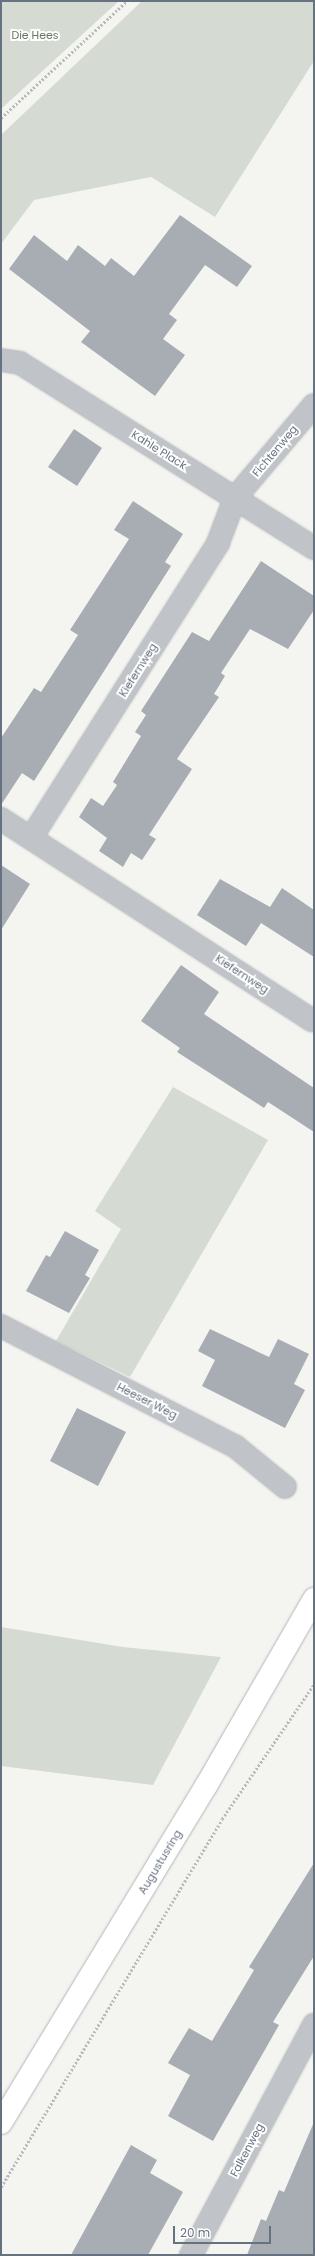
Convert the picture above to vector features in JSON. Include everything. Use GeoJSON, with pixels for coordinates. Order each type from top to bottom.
{"type":"FeatureCollection","features":[{"type":"Feature","properties":{"kind":"main road","name":"Augustusring"},"geometry":{"type":"LineString","coordinates":[[1,2122],[206,1786],[314,1599]]}},
{"type":"Feature","properties":{"kind":"street","name":"Kahle Plack"},"geometry":{"type":"LineString","coordinates":[[1,360],[20,363],[314,548]]}},
{"type":"Feature","properties":{"kind":"street","name":"Fichtenweg"},"geometry":{"type":"LineString","coordinates":[[235,498],[314,405]]}},
{"type":"Feature","properties":{"kind":"street","name":"Kiefernweg"},"geometry":{"type":"LineString","coordinates":[[32,838],[218,543],[235,498]]}},
{"type":"Feature","properties":{"kind":"street","name":"Kiefernweg"},"geometry":{"type":"LineString","coordinates":[[1,819],[312,1020]]}},
{"type":"Feature","properties":{"kind":"street","name":"Heeser Weg"},"geometry":{"type":"LineString","coordinates":[[1,1326],[236,1447],[285,1487]]}},
{"type":"Feature","properties":{"kind":"street","name":"Falkenweg"},"geometry":{"type":"LineString","coordinates":[[191,2255],[308,2047],[314,2025]]}},
{"type":"Feature","properties":{"kind":"path"},"geometry":{"type":"LineString","coordinates":[[1,118],[127,1]]}},
{"type":"Feature","properties":{"kind":"path"},"geometry":{"type":"LineString","coordinates":[[1,2187],[222,1819],[314,1684]]}},
{"type":"Feature","properties":{"kind":"green space","name":"Die Hees"},"geometry":{"type":"Polygon","coordinates":[[[1,1],[119,1],[1,109],[1,1]]]}},
{"type":"Feature","properties":{"kind":"green space"},"geometry":{"type":"Polygon","coordinates":[[[142,1],[314,1],[314,61],[215,217],[151,177],[34,200],[1,244],[1,135],[142,1]]]}},
{"type":"Feature","properties":{"kind":"green space"},"geometry":{"type":"Polygon","coordinates":[[[173,1087],[268,1140],[130,1377],[56,1341],[121,1229],[95,1211],[173,1087]]]}},
{"type":"Feature","properties":{"kind":"green space"},"geometry":{"type":"Polygon","coordinates":[[[1,1627],[123,1647],[221,1657],[153,1785],[1,1766],[1,1627]]]}},
{"type":"Feature","properties":{"kind":"building"},"geometry":{"type":"Polygon","coordinates":[[[180,215],[252,266],[237,287],[205,265],[169,314],[177,320],[163,339],[185,355],[155,396],[81,342],[90,331],[9,269],[34,235],[67,261],[78,245],[105,266],[111,258],[134,276],[180,215]]]}},
{"type":"Feature","properties":{"kind":"building"},"geometry":{"type":"Polygon","coordinates":[[[74,429],[102,448],[77,486],[48,467],[74,429]]]}},
{"type":"Feature","properties":{"kind":"building"},"geometry":{"type":"Polygon","coordinates":[[[133,501],[183,534],[165,562],[171,566],[34,781],[22,773],[1,805],[1,738],[34,688],[41,692],[78,635],[70,630],[129,539],[114,530],[133,501]]]}},
{"type":"Feature","properties":{"kind":"building"},"geometry":{"type":"Polygon","coordinates":[[[261,561],[314,596],[314,610],[288,649],[250,629],[221,673],[225,676],[214,694],[219,697],[177,759],[192,769],[149,835],[156,839],[142,860],[131,853],[123,867],[99,851],[107,838],[79,817],[91,798],[103,806],[117,785],[113,782],[141,736],[135,732],[146,715],[141,711],[192,632],[209,641],[261,561]]]}},
{"type":"Feature","properties":{"kind":"building"},"geometry":{"type":"Polygon","coordinates":[[[1,865],[30,884],[1,930],[1,865]]]}},
{"type":"Feature","properties":{"kind":"building"},"geometry":{"type":"Polygon","coordinates":[[[220,879],[270,907],[282,888],[314,910],[314,957],[261,923],[246,946],[197,915],[220,879]]]}},
{"type":"Feature","properties":{"kind":"building"},"geometry":{"type":"Polygon","coordinates":[[[181,965],[219,992],[204,1014],[314,1088],[314,1132],[268,1102],[264,1108],[177,1052],[180,1048],[141,1021],[181,965]]]}},
{"type":"Feature","properties":{"kind":"building"},"geometry":{"type":"Polygon","coordinates":[[[65,1231],[99,1250],[85,1275],[90,1278],[69,1313],[26,1291],[46,1255],[50,1257],[65,1231]]]}},
{"type":"Feature","properties":{"kind":"building"},"geometry":{"type":"Polygon","coordinates":[[[210,1329],[269,1357],[278,1339],[309,1354],[294,1384],[305,1390],[285,1428],[202,1386],[215,1360],[198,1351],[210,1329]]]}},
{"type":"Feature","properties":{"kind":"building"},"geometry":{"type":"Polygon","coordinates":[[[77,1408],[126,1432],[98,1486],[50,1461],[77,1408]]]}},
{"type":"Feature","properties":{"kind":"building"},"geometry":{"type":"Polygon","coordinates":[[[314,1863],[314,1956],[273,2022],[279,2025],[213,2141],[168,2116],[190,2075],[168,2063],[189,2028],[212,2041],[254,1970],[249,1967],[314,1863]]]}},
{"type":"Feature","properties":{"kind":"building"},"geometry":{"type":"Polygon","coordinates":[[[314,2122],[314,2255],[247,2255],[261,2219],[266,2221],[279,2190],[284,2192],[314,2122]]]}},
{"type":"Feature","properties":{"kind":"building"},"geometry":{"type":"Polygon","coordinates":[[[131,2145],[157,2160],[150,2173],[183,2192],[148,2255],[71,2255],[131,2145]]]}}]}
